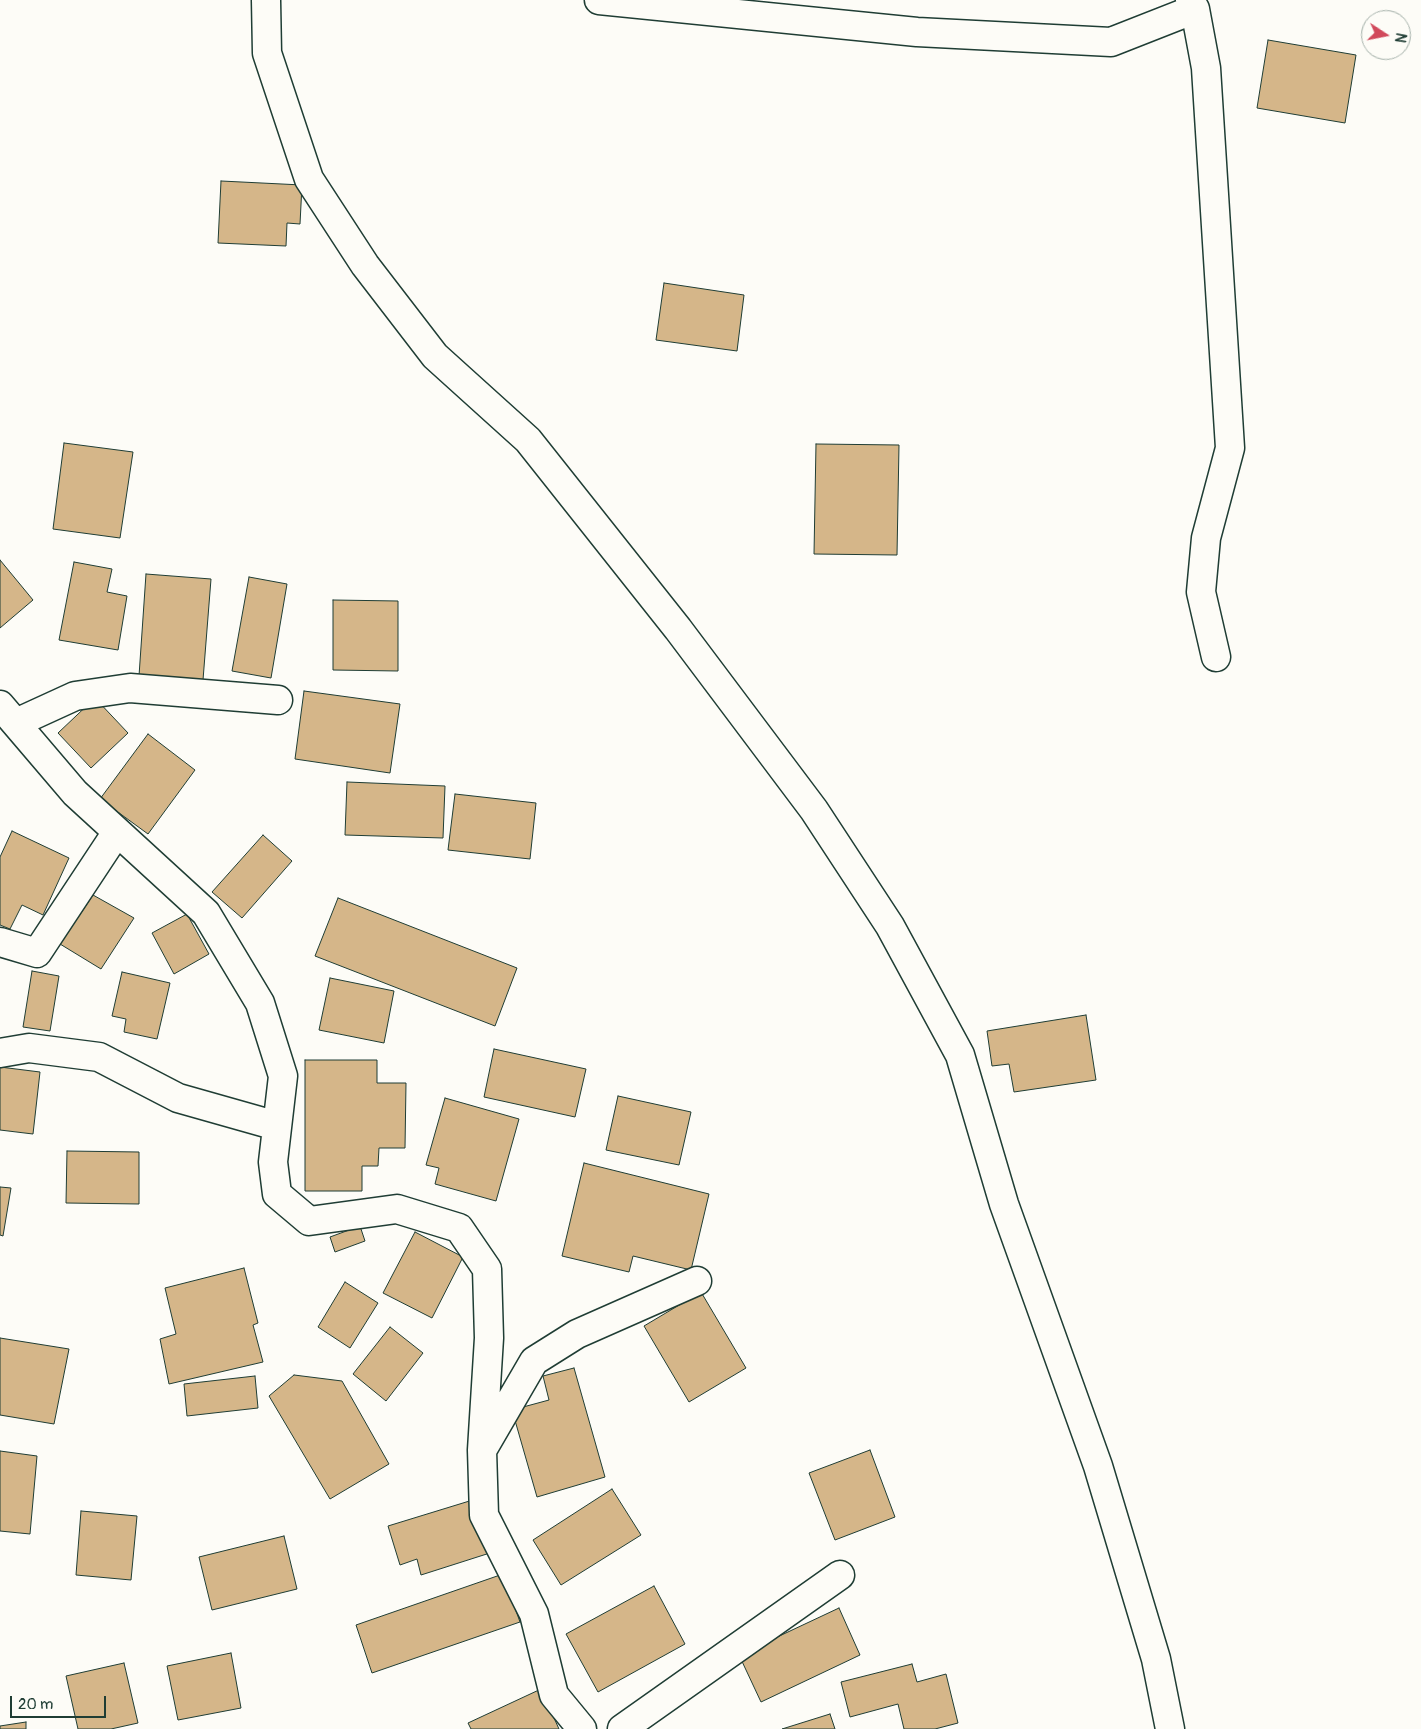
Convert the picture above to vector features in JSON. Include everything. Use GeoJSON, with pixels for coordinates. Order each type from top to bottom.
{"type":"FeatureCollection","features":[{"type":"Feature","properties":{"kind":"street"},"geometry":{"type":"LineString","coordinates":[[266,0],[267,53],[309,179],[365,265],[435,356],[528,440],[678,629],[819,818],[890,926],[960,1055],[1004,1204],[1101,1475],[1156,1659],[1170,1729]]}},
{"type":"Feature","properties":{"kind":"street"},"geometry":{"type":"LineString","coordinates":[[598,0],[917,32],[1111,42],[1192,4],[1206,68],[1230,448],[1206,538],[1201,592],[1216,657]]}},
{"type":"Feature","properties":{"kind":"street"},"geometry":{"type":"LineString","coordinates":[[278,700],[130,688],[75,696],[8,714],[76,793],[206,913],[260,1003],[283,1076],[273,1162],[277,1194],[309,1221],[397,1209],[459,1228],[487,1269],[489,1338],[482,1450],[484,1515],[534,1614],[554,1695],[582,1729]]}},
{"type":"Feature","properties":{"kind":"street"},"geometry":{"type":"LineString","coordinates":[[0,942],[37,953],[117,832]]}},
{"type":"Feature","properties":{"kind":"street"},"geometry":{"type":"LineString","coordinates":[[0,1052],[29,1048],[99,1057],[178,1098],[277,1126]]}},
{"type":"Feature","properties":{"kind":"street"},"geometry":{"type":"LineString","coordinates":[[482,1450],[534,1361],[577,1334],[697,1281]]}},
{"type":"Feature","properties":{"kind":"street"},"geometry":{"type":"LineString","coordinates":[[622,1729],[840,1575]]}},
{"type":"Feature","properties":{"kind":"building"},"geometry":{"type":"Polygon","coordinates":[[[1268,40],[1356,55],[1345,123],[1257,108],[1268,40]]]}},
{"type":"Feature","properties":{"kind":"building"},"geometry":{"type":"Polygon","coordinates":[[[221,181],[302,185],[300,224],[287,223],[286,246],[218,243],[221,181]]]}},
{"type":"Feature","properties":{"kind":"building"},"geometry":{"type":"Polygon","coordinates":[[[664,283],[744,295],[737,351],[656,340],[664,283]]]}},
{"type":"Feature","properties":{"kind":"building"},"geometry":{"type":"Polygon","coordinates":[[[64,443],[133,452],[120,538],[53,529],[64,443]]]}},
{"type":"Feature","properties":{"kind":"building"},"geometry":{"type":"Polygon","coordinates":[[[816,444],[899,445],[897,555],[814,554],[816,444]]]}},
{"type":"Feature","properties":{"kind":"building"},"geometry":{"type":"Polygon","coordinates":[[[0,560],[33,600],[0,628],[0,560]]]}},
{"type":"Feature","properties":{"kind":"building"},"geometry":{"type":"Polygon","coordinates":[[[74,562],[112,569],[107,592],[127,596],[118,650],[59,640],[74,562]]]}},
{"type":"Feature","properties":{"kind":"building"},"geometry":{"type":"Polygon","coordinates":[[[146,574],[211,579],[203,680],[139,676],[146,574]]]}},
{"type":"Feature","properties":{"kind":"building"},"geometry":{"type":"Polygon","coordinates":[[[249,577],[287,584],[271,678],[232,671],[249,577]]]}},
{"type":"Feature","properties":{"kind":"building"},"geometry":{"type":"Polygon","coordinates":[[[333,600],[398,601],[398,671],[333,670],[333,600]]]}},
{"type":"Feature","properties":{"kind":"building"},"geometry":{"type":"Polygon","coordinates":[[[304,691],[400,704],[390,773],[295,759],[304,691]]]}},
{"type":"Feature","properties":{"kind":"building"},"geometry":{"type":"Polygon","coordinates":[[[95,698],[128,733],[91,768],[58,733],[95,698]]]}},
{"type":"Feature","properties":{"kind":"building"},"geometry":{"type":"Polygon","coordinates":[[[148,734],[195,770],[148,834],[100,799],[148,734]]]}},
{"type":"Feature","properties":{"kind":"building"},"geometry":{"type":"Polygon","coordinates":[[[347,782],[445,786],[443,838],[345,835],[347,782]]]}},
{"type":"Feature","properties":{"kind":"building"},"geometry":{"type":"Polygon","coordinates":[[[455,794],[536,803],[530,859],[448,850],[455,794]]]}},
{"type":"Feature","properties":{"kind":"building"},"geometry":{"type":"Polygon","coordinates":[[[12,831],[69,858],[43,915],[22,905],[10,929],[0,925],[0,857],[12,831]]]}},
{"type":"Feature","properties":{"kind":"building"},"geometry":{"type":"Polygon","coordinates":[[[263,835],[292,861],[242,918],[212,892],[263,835]]]}},
{"type":"Feature","properties":{"kind":"building"},"geometry":{"type":"Polygon","coordinates":[[[93,895],[134,918],[101,969],[60,944],[93,895]]]}},
{"type":"Feature","properties":{"kind":"building"},"geometry":{"type":"Polygon","coordinates":[[[338,898],[517,968],[495,1026],[315,956],[338,898]]]}},
{"type":"Feature","properties":{"kind":"building"},"geometry":{"type":"Polygon","coordinates":[[[187,914],[209,954],[174,974],[152,933],[187,914]]]}},
{"type":"Feature","properties":{"kind":"building"},"geometry":{"type":"Polygon","coordinates":[[[32,971],[59,976],[50,1031],[23,1027],[32,971]]]}},
{"type":"Feature","properties":{"kind":"building"},"geometry":{"type":"Polygon","coordinates":[[[122,972],[170,983],[157,1039],[124,1032],[126,1019],[112,1016],[122,972]]]}},
{"type":"Feature","properties":{"kind":"building"},"geometry":{"type":"Polygon","coordinates":[[[330,978],[394,991],[384,1043],[319,1030],[330,978]]]}},
{"type":"Feature","properties":{"kind":"building"},"geometry":{"type":"Polygon","coordinates":[[[1086,1015],[1096,1080],[1014,1092],[1009,1064],[992,1066],[987,1031],[1086,1015]]]}},
{"type":"Feature","properties":{"kind":"building"},"geometry":{"type":"Polygon","coordinates":[[[494,1049],[586,1069],[575,1117],[484,1097],[494,1049]]]}},
{"type":"Feature","properties":{"kind":"building"},"geometry":{"type":"Polygon","coordinates":[[[305,1060],[377,1060],[377,1083],[406,1083],[405,1148],[379,1148],[378,1166],[362,1166],[362,1191],[305,1191],[305,1060]]]}},
{"type":"Feature","properties":{"kind":"building"},"geometry":{"type":"Polygon","coordinates":[[[0,1067],[40,1072],[33,1134],[0,1130],[0,1067]]]}},
{"type":"Feature","properties":{"kind":"building"},"geometry":{"type":"Polygon","coordinates":[[[618,1096],[691,1112],[679,1165],[606,1150],[618,1096]]]}},
{"type":"Feature","properties":{"kind":"building"},"geometry":{"type":"Polygon","coordinates":[[[445,1098],[519,1119],[496,1201],[435,1184],[439,1168],[426,1165],[445,1098]]]}},
{"type":"Feature","properties":{"kind":"building"},"geometry":{"type":"Polygon","coordinates":[[[67,1151],[139,1152],[139,1204],[66,1203],[67,1151]]]}},
{"type":"Feature","properties":{"kind":"building"},"geometry":{"type":"Polygon","coordinates":[[[584,1163],[709,1194],[691,1270],[633,1256],[629,1272],[562,1256],[584,1163]]]}},
{"type":"Feature","properties":{"kind":"building"},"geometry":{"type":"Polygon","coordinates":[[[0,1187],[11,1188],[3,1236],[0,1235],[0,1187]]]}},
{"type":"Feature","properties":{"kind":"building"},"geometry":{"type":"Polygon","coordinates":[[[360,1226],[365,1241],[335,1252],[330,1237],[360,1226]]]}},
{"type":"Feature","properties":{"kind":"building"},"geometry":{"type":"Polygon","coordinates":[[[415,1232],[463,1257],[432,1318],[383,1293],[415,1232]]]}},
{"type":"Feature","properties":{"kind":"building"},"geometry":{"type":"Polygon","coordinates":[[[244,1268],[258,1323],[253,1325],[263,1362],[169,1384],[160,1339],[176,1334],[165,1288],[244,1268]]]}},
{"type":"Feature","properties":{"kind":"building"},"geometry":{"type":"Polygon","coordinates":[[[345,1282],[378,1303],[350,1348],[318,1327],[345,1282]]]}},
{"type":"Feature","properties":{"kind":"building"},"geometry":{"type":"Polygon","coordinates":[[[701,1292],[746,1368],[689,1402],[644,1326],[701,1292]]]}},
{"type":"Feature","properties":{"kind":"building"},"geometry":{"type":"Polygon","coordinates":[[[390,1327],[423,1353],[386,1401],[353,1374],[390,1327]]]}},
{"type":"Feature","properties":{"kind":"building"},"geometry":{"type":"Polygon","coordinates":[[[0,1338],[69,1349],[54,1424],[0,1415],[0,1338]]]}},
{"type":"Feature","properties":{"kind":"building"},"geometry":{"type":"Polygon","coordinates":[[[574,1368],[605,1477],[537,1497],[512,1410],[549,1400],[543,1376],[574,1368]]]}},
{"type":"Feature","properties":{"kind":"building"},"geometry":{"type":"Polygon","coordinates":[[[294,1375],[342,1381],[389,1464],[330,1499],[269,1396],[294,1375]]]}},
{"type":"Feature","properties":{"kind":"building"},"geometry":{"type":"Polygon","coordinates":[[[255,1376],[258,1408],[187,1416],[184,1384],[255,1376]]]}},
{"type":"Feature","properties":{"kind":"building"},"geometry":{"type":"Polygon","coordinates":[[[870,1450],[895,1517],[835,1540],[809,1473],[870,1450]]]}},
{"type":"Feature","properties":{"kind":"building"},"geometry":{"type":"Polygon","coordinates":[[[0,1451],[37,1456],[30,1534],[0,1531],[0,1451]]]}},
{"type":"Feature","properties":{"kind":"building"},"geometry":{"type":"Polygon","coordinates":[[[612,1489],[641,1535],[561,1585],[533,1540],[612,1489]]]}},
{"type":"Feature","properties":{"kind":"building"},"geometry":{"type":"Polygon","coordinates":[[[476,1499],[493,1552],[421,1575],[417,1559],[400,1565],[388,1526],[476,1499]]]}},
{"type":"Feature","properties":{"kind":"building"},"geometry":{"type":"Polygon","coordinates":[[[81,1511],[137,1516],[131,1580],[76,1575],[81,1511]]]}},
{"type":"Feature","properties":{"kind":"building"},"geometry":{"type":"Polygon","coordinates":[[[284,1536],[297,1589],[212,1610],[199,1557],[284,1536]]]}},
{"type":"Feature","properties":{"kind":"building"},"geometry":{"type":"Polygon","coordinates":[[[503,1574],[520,1622],[372,1673],[356,1625],[503,1574]]]}},
{"type":"Feature","properties":{"kind":"building"},"geometry":{"type":"Polygon","coordinates":[[[654,1586],[685,1644],[598,1692],[566,1634],[654,1586]]]}},
{"type":"Feature","properties":{"kind":"building"},"geometry":{"type":"Polygon","coordinates":[[[839,1608],[860,1655],[761,1702],[739,1655],[839,1608]]]}},
{"type":"Feature","properties":{"kind":"building"},"geometry":{"type":"Polygon","coordinates":[[[231,1653],[241,1708],[178,1720],[167,1666],[231,1653]]]}},
{"type":"Feature","properties":{"kind":"building"},"geometry":{"type":"Polygon","coordinates":[[[124,1663],[138,1723],[111,1729],[78,1729],[66,1676],[124,1663]]]}},
{"type":"Feature","properties":{"kind":"building"},"geometry":{"type":"Polygon","coordinates":[[[912,1664],[917,1682],[946,1674],[958,1723],[935,1729],[904,1729],[898,1704],[850,1717],[841,1682],[912,1664]]]}},
{"type":"Feature","properties":{"kind":"building"},"geometry":{"type":"Polygon","coordinates":[[[541,1689],[559,1729],[471,1729],[468,1723],[541,1689]]]}},
{"type":"Feature","properties":{"kind":"building"},"geometry":{"type":"Polygon","coordinates":[[[830,1714],[835,1729],[782,1729],[830,1714]]]}},
{"type":"Feature","properties":{"kind":"building"},"geometry":{"type":"Polygon","coordinates":[[[26,1722],[26,1729],[0,1729],[0,1726],[26,1722]]]}}]}
